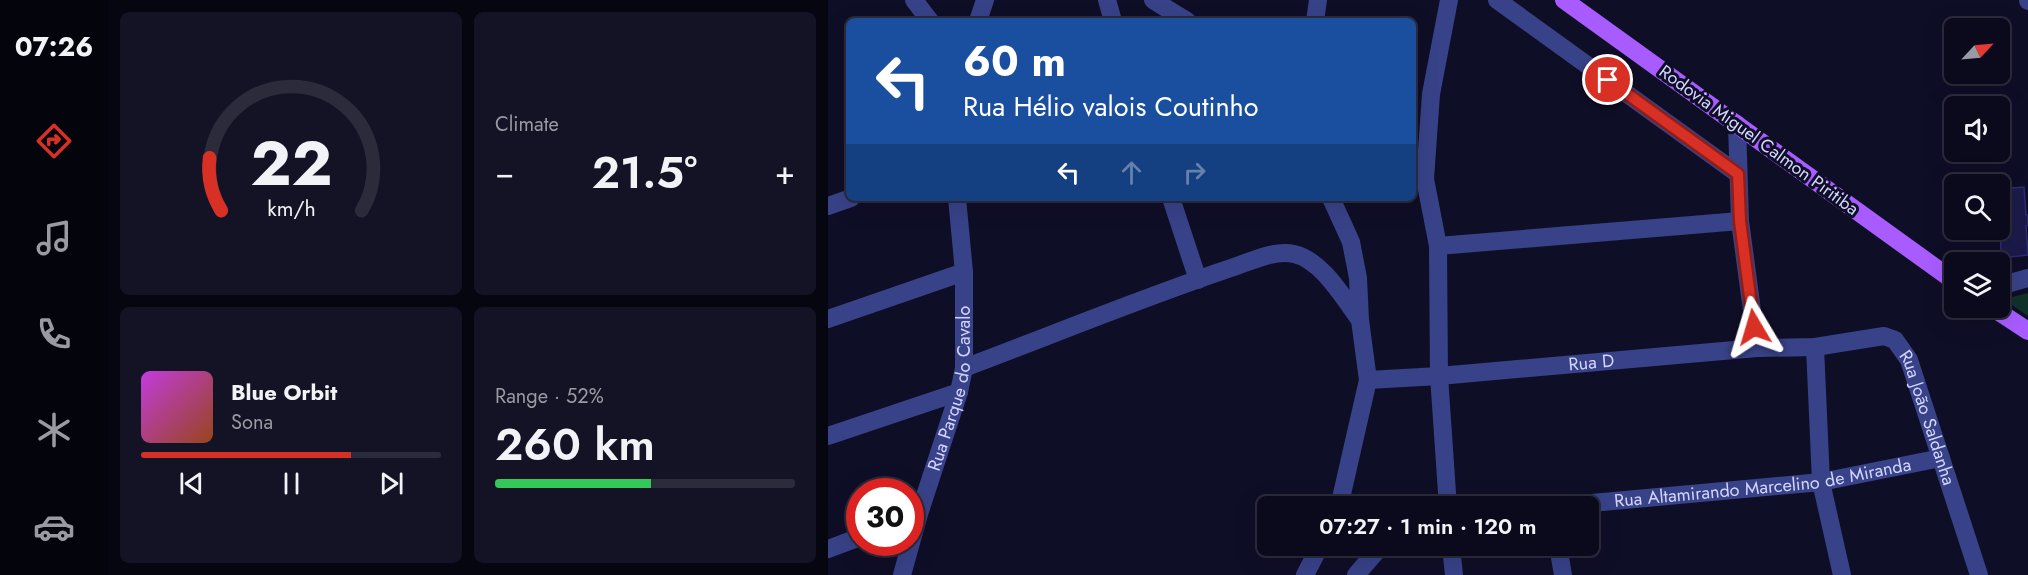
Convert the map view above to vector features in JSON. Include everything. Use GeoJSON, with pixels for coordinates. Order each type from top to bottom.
{"type":"FeatureCollection","features":[{"type":"Feature","properties":{"kind":"main road","name":"Rodovia Miguel Calmon Piritiba"},"geometry":{"type":"LineString","coordinates":[[1564,0],[1944,274]]}},
{"type":"Feature","properties":{"kind":"main road"},"geometry":{"type":"LineString","coordinates":[[2009,318],[2028,330]]}},
{"type":"Feature","properties":{"kind":"street"},"geometry":{"type":"LineString","coordinates":[[914,0],[928,18]]}},
{"type":"Feature","properties":{"kind":"street"},"geometry":{"type":"LineString","coordinates":[[979,18],[985,0]]}},
{"type":"Feature","properties":{"kind":"street"},"geometry":{"type":"LineString","coordinates":[[1107,0],[1112,18]]}},
{"type":"Feature","properties":{"kind":"street"},"geometry":{"type":"LineString","coordinates":[[1153,0],[1182,18]]}},
{"type":"Feature","properties":{"kind":"street"},"geometry":{"type":"LineString","coordinates":[[1315,18],[1318,0]]}},
{"type":"Feature","properties":{"kind":"street"},"geometry":{"type":"LineString","coordinates":[[1447,496],[1439,376],[1438,246],[1425,178],[1431,94],[1449,0]]}},
{"type":"Feature","properties":{"kind":"street"},"geometry":{"type":"LineString","coordinates":[[1497,0],[1738,174]]}},
{"type":"Feature","properties":{"kind":"street"},"geometry":{"type":"LineString","coordinates":[[1737,124],[1740,221],[1756,348]]}},
{"type":"Feature","properties":{"kind":"street"},"geometry":{"type":"LineString","coordinates":[[828,206],[846,200]]}},
{"type":"Feature","properties":{"kind":"street","name":"Rua Parque do Cavalo"},"geometry":{"type":"LineString","coordinates":[[924,491],[959,392],[964,368],[964,272],[957,201]]}},
{"type":"Feature","properties":{"kind":"street"},"geometry":{"type":"LineString","coordinates":[[1172,201],[1198,280]]}},
{"type":"Feature","properties":{"kind":"street"},"geometry":{"type":"LineString","coordinates":[[1332,201],[1351,242],[1358,278],[1360,320],[1368,380],[1342,496]]}},
{"type":"Feature","properties":{"kind":"street"},"geometry":{"type":"LineString","coordinates":[[1438,246],[1740,221]]}},
{"type":"Feature","properties":{"kind":"street"},"geometry":{"type":"LineString","coordinates":[[964,368],[1198,280],[1278,253],[1294,254],[1308,259],[1320,268],[1360,320]]}},
{"type":"Feature","properties":{"kind":"street"},"geometry":{"type":"LineString","coordinates":[[828,319],[964,272]]}},
{"type":"Feature","properties":{"kind":"street"},"geometry":{"type":"LineString","coordinates":[[2010,283],[2028,278]]}},
{"type":"Feature","properties":{"kind":"street","name":"Rua João Saldanha"},"geometry":{"type":"LineString","coordinates":[[1815,347],[1884,336],[1895,340],[1909,360],[1979,575]]}},
{"type":"Feature","properties":{"kind":"street"},"geometry":{"type":"LineString","coordinates":[[1815,347],[1821,482],[1842,575]]}},
{"type":"Feature","properties":{"kind":"street","name":"Rua D"},"geometry":{"type":"LineString","coordinates":[[1368,380],[1439,376],[1756,348],[1815,347]]}},
{"type":"Feature","properties":{"kind":"street"},"geometry":{"type":"LineString","coordinates":[[828,436],[959,392]]}},
{"type":"Feature","properties":{"kind":"street","name":"Rua Altamirando Marcelino de Miranda"},"geometry":{"type":"LineString","coordinates":[[1599,502],[1821,482],[1941,458]]}},
{"type":"Feature","properties":{"kind":"street"},"geometry":{"type":"LineString","coordinates":[[828,549],[846,542]]}},
{"type":"Feature","properties":{"kind":"street","name":"Rua Parque do Cavalo"},"geometry":{"type":"LineString","coordinates":[[902,575],[906,556]]}},
{"type":"Feature","properties":{"kind":"street"},"geometry":{"type":"LineString","coordinates":[[1305,575],[1315,556]]}},
{"type":"Feature","properties":{"kind":"street"},"geometry":{"type":"LineString","coordinates":[[1356,575],[1372,556]]}},
{"type":"Feature","properties":{"kind":"street"},"geometry":{"type":"LineString","coordinates":[[1452,556],[1454,575]]}},
{"type":"Feature","properties":{"kind":"street"},"geometry":{"type":"LineString","coordinates":[[1560,556],[1563,575]]}},
{"type":"Feature","properties":{"kind":"green space"},"geometry":{"type":"Polygon","coordinates":[[[2028,293],[2028,316],[2010,304],[2010,298],[2028,293]]]}},
{"type":"Feature","properties":{"kind":"building"},"geometry":{"type":"Polygon","coordinates":[[[2024,187],[2026,215],[2028,215],[2026,226],[2028,255],[2010,257],[2010,252],[2001,252],[2001,240],[2010,240],[2010,188],[2024,187]]]}},
{"type":"Feature","properties":{"kind":"route"},"geometry":{"type":"LineString","coordinates":[[1608,80],[1738,174],[1740,221],[1754,327]]}}]}
